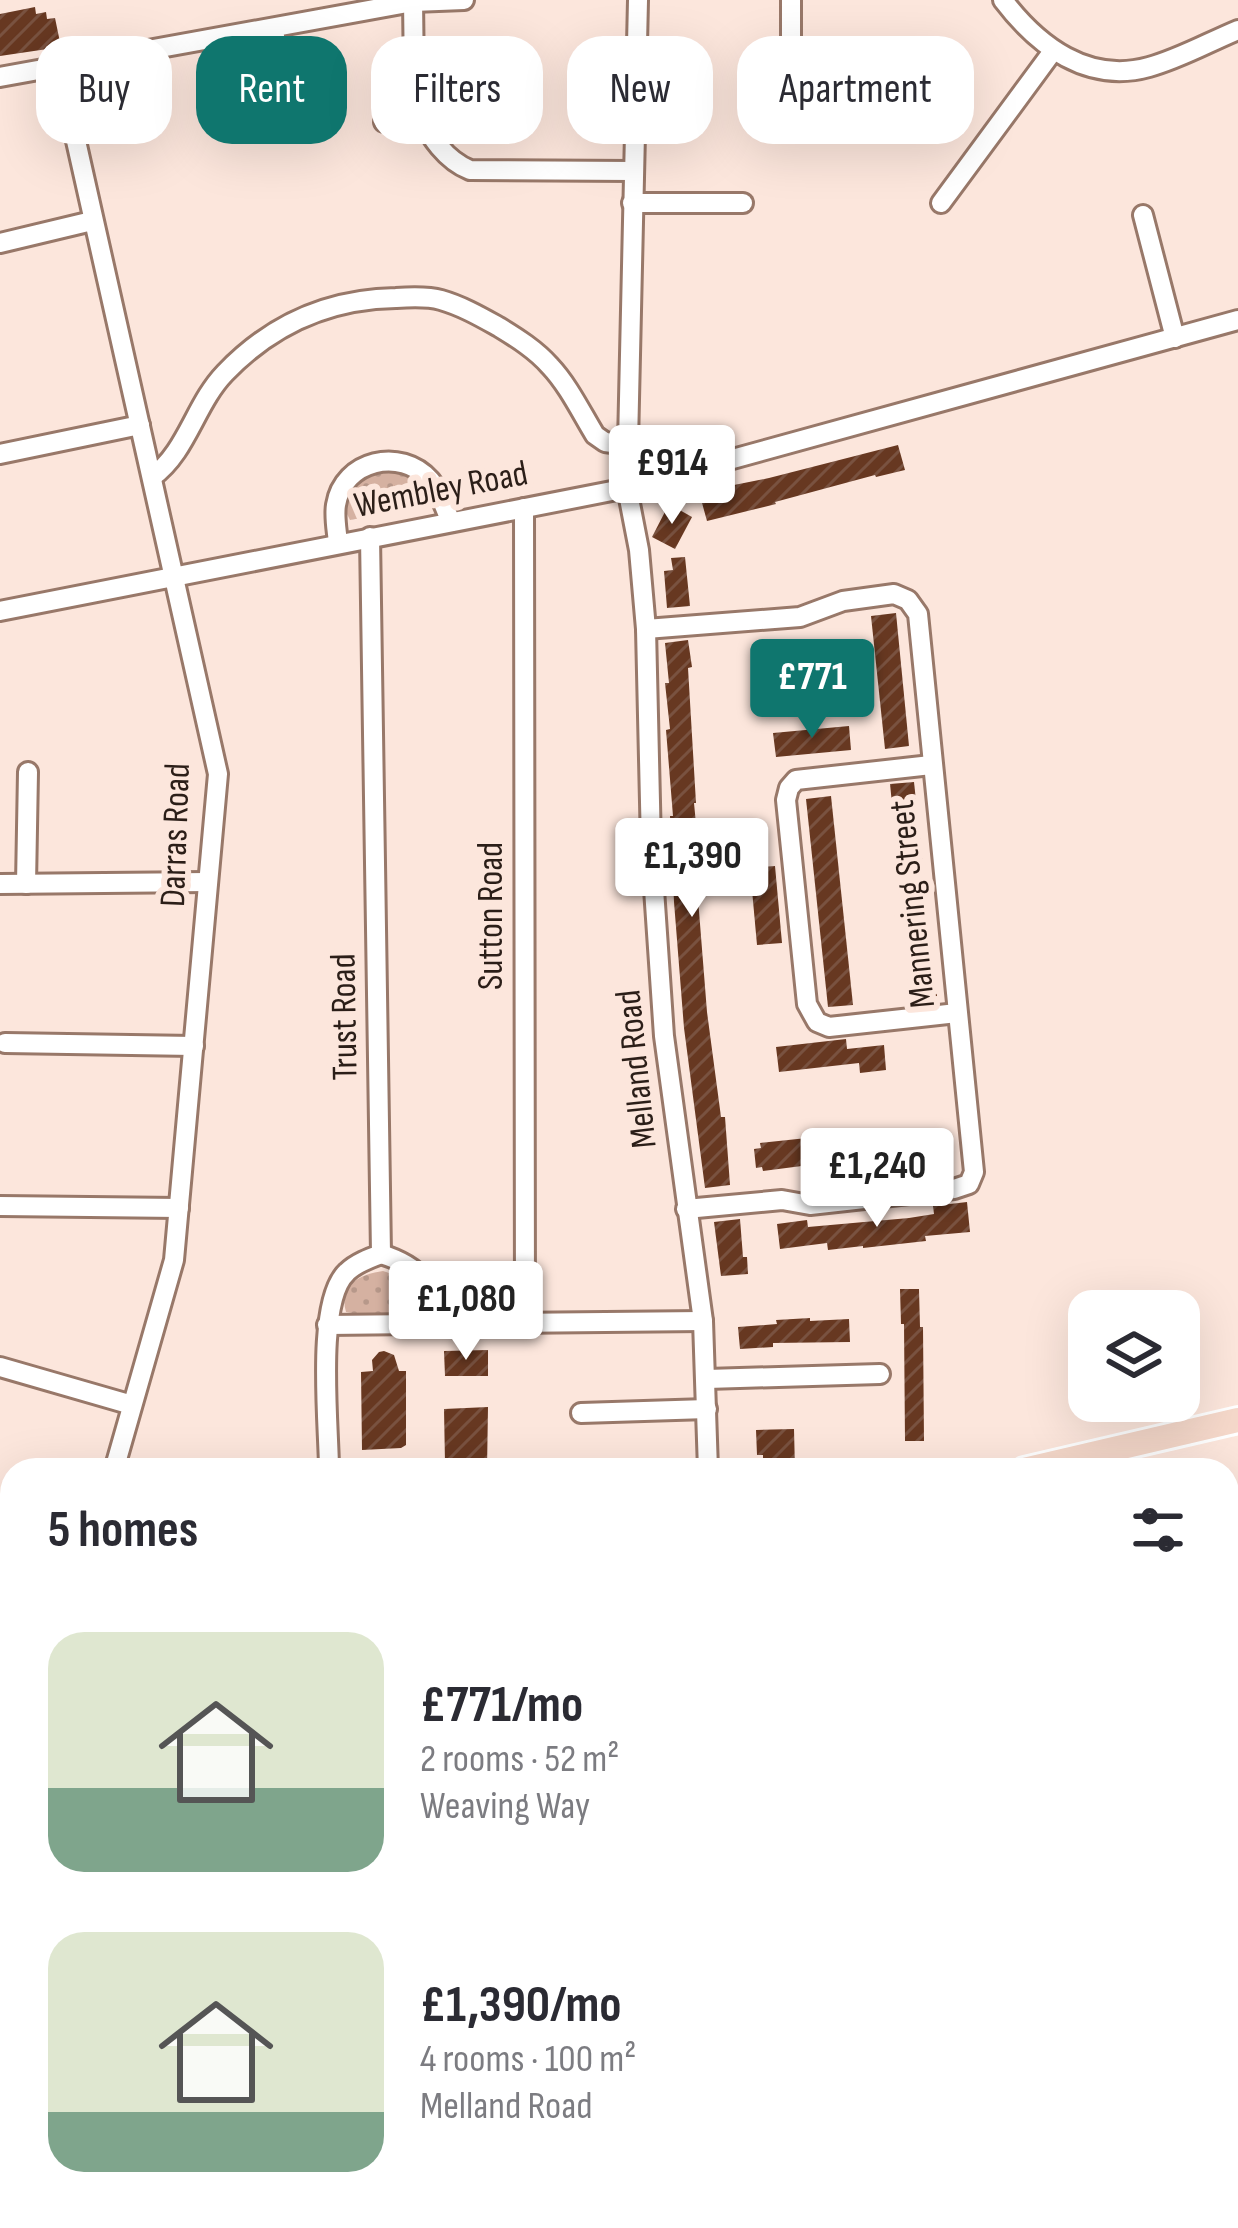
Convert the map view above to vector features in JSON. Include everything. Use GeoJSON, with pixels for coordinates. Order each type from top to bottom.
{"type":"FeatureCollection","features":[{"type":"Feature","properties":{"kind":"main road"},"geometry":{"type":"LineString","coordinates":[[1075,1458],[1238,1420]]}},
{"type":"Feature","properties":{"kind":"street"},"geometry":{"type":"LineString","coordinates":[[306,0],[308,21]]}},
{"type":"Feature","properties":{"kind":"street"},"geometry":{"type":"LineString","coordinates":[[172,46],[413,1],[464,0]]}},
{"type":"Feature","properties":{"kind":"street","name":"Melland Road"},"geometry":{"type":"LineString","coordinates":[[638,0],[627,488],[646,628],[651,845],[664,1036],[703,1321],[708,1458]]}},
{"type":"Feature","properties":{"kind":"street"},"geometry":{"type":"LineString","coordinates":[[791,0],[791,36]]}},
{"type":"Feature","properties":{"kind":"street"},"geometry":{"type":"LineString","coordinates":[[1003,0],[1053,51],[1084,66],[1149,67],[1238,30]]}},
{"type":"Feature","properties":{"kind":"street"},"geometry":{"type":"LineString","coordinates":[[413,1],[413,36]]}},
{"type":"Feature","properties":{"kind":"street"},"geometry":{"type":"LineString","coordinates":[[274,28],[275,36]]}},
{"type":"Feature","properties":{"kind":"street"},"geometry":{"type":"LineString","coordinates":[[941,203],[1053,51]]}},
{"type":"Feature","properties":{"kind":"street"},"geometry":{"type":"LineString","coordinates":[[0,77],[36,70]]}},
{"type":"Feature","properties":{"kind":"street","name":"Darras Road"},"geometry":{"type":"LineString","coordinates":[[76,144],[218,774],[174,1260],[117,1458]]}},
{"type":"Feature","properties":{"kind":"street"},"geometry":{"type":"LineString","coordinates":[[436,144],[458,166],[470,170],[633,172]]}},
{"type":"Feature","properties":{"kind":"street"},"geometry":{"type":"LineString","coordinates":[[632,203],[743,203]]}},
{"type":"Feature","properties":{"kind":"street"},"geometry":{"type":"LineString","coordinates":[[1143,215],[1174,338]]}},
{"type":"Feature","properties":{"kind":"street"},"geometry":{"type":"LineString","coordinates":[[0,243],[92,221]]}},
{"type":"Feature","properties":{"kind":"street"},"geometry":{"type":"LineString","coordinates":[[152,477],[169,465],[221,377],[252,349],[315,310],[372,298],[438,298],[497,326],[551,366],[604,442],[626,445]]}},
{"type":"Feature","properties":{"kind":"street","name":"Wembley Road"},"geometry":{"type":"LineString","coordinates":[[0,611],[627,488],[1238,320]]}},
{"type":"Feature","properties":{"kind":"street"},"geometry":{"type":"LineString","coordinates":[[0,454],[140,425]]}},
{"type":"Feature","properties":{"kind":"street"},"geometry":{"type":"LineString","coordinates":[[338,543],[336,503],[344,482],[362,466],[402,461],[417,470],[431,481],[451,522]]}},
{"type":"Feature","properties":{"kind":"street","name":"Sutton Road"},"geometry":{"type":"LineString","coordinates":[[524,508],[525,1324]]}},
{"type":"Feature","properties":{"kind":"street","name":"Trust Road"},"geometry":{"type":"LineString","coordinates":[[370,537],[381,1254]]}},
{"type":"Feature","properties":{"kind":"street","name":"Mannering Street"},"geometry":{"type":"LineString","coordinates":[[646,628],[800,617],[866,596],[894,594],[908,600],[918,614],[974,1172],[969,1184],[955,1189],[811,1205],[782,1200],[686,1209]]}},
{"type":"Feature","properties":{"kind":"street"},"geometry":{"type":"LineString","coordinates":[[932,765],[796,780],[786,800],[794,880],[807,1004],[817,1022],[829,1027],[957,1013]]}},
{"type":"Feature","properties":{"kind":"street"},"geometry":{"type":"LineString","coordinates":[[26,884],[28,772]]}},
{"type":"Feature","properties":{"kind":"street"},"geometry":{"type":"LineString","coordinates":[[0,884],[208,882]]}},
{"type":"Feature","properties":{"kind":"street"},"geometry":{"type":"LineString","coordinates":[[5,1043],[194,1046]]}},
{"type":"Feature","properties":{"kind":"street"},"geometry":{"type":"LineString","coordinates":[[0,1206],[178,1208]]}},
{"type":"Feature","properties":{"kind":"street"},"geometry":{"type":"LineString","coordinates":[[329,1458],[327,1325],[333,1295],[345,1273],[381,1254],[408,1264],[432,1296],[431,1325]]}},
{"type":"Feature","properties":{"kind":"street"},"geometry":{"type":"LineString","coordinates":[[327,1325],[703,1321]]}},
{"type":"Feature","properties":{"kind":"street"},"geometry":{"type":"LineString","coordinates":[[0,1367],[132,1405]]}},
{"type":"Feature","properties":{"kind":"street"},"geometry":{"type":"LineString","coordinates":[[707,1379],[880,1374]]}},
{"type":"Feature","properties":{"kind":"street"},"geometry":{"type":"LineString","coordinates":[[581,1413],[707,1409]]}},
{"type":"Feature","properties":{"kind":"green space"},"geometry":{"type":"Polygon","coordinates":[[[373,470],[411,479],[425,499],[421,507],[350,520],[346,512],[349,490],[373,470]]]}},
{"type":"Feature","properties":{"kind":"green space"},"geometry":{"type":"Polygon","coordinates":[[[383,1271],[408,1284],[421,1310],[384,1316],[346,1312],[345,1294],[353,1282],[383,1271]]]}},
{"type":"Feature","properties":{"kind":"building"},"geometry":{"type":"Polygon","coordinates":[[[35,7],[36,14],[46,12],[47,19],[55,18],[59,36],[36,36],[36,51],[0,56],[0,14],[35,7]]]}},
{"type":"Feature","properties":{"kind":"building"},"geometry":{"type":"Polygon","coordinates":[[[898,445],[905,470],[707,521],[699,492],[898,445]]]}},
{"type":"Feature","properties":{"kind":"building"},"geometry":{"type":"Polygon","coordinates":[[[669,504],[692,517],[675,549],[652,537],[669,504]]]}},
{"type":"Feature","properties":{"kind":"building"},"geometry":{"type":"Polygon","coordinates":[[[685,557],[690,606],[667,608],[664,571],[673,570],[671,558],[685,557]]]}},
{"type":"Feature","properties":{"kind":"building"},"geometry":{"type":"Polygon","coordinates":[[[896,613],[909,746],[885,749],[871,616],[896,613]]]}},
{"type":"Feature","properties":{"kind":"building"},"geometry":{"type":"Polygon","coordinates":[[[688,640],[697,886],[707,1012],[721,1117],[725,1117],[730,1185],[705,1188],[684,1028],[666,730],[670,729],[665,643],[688,640]]]}},
{"type":"Feature","properties":{"kind":"building"},"geometry":{"type":"Polygon","coordinates":[[[849,726],[851,750],[776,757],[773,733],[849,726]]]}},
{"type":"Feature","properties":{"kind":"building"},"geometry":{"type":"Polygon","coordinates":[[[914,782],[937,996],[912,998],[890,784],[914,782]]]}},
{"type":"Feature","properties":{"kind":"building"},"geometry":{"type":"Polygon","coordinates":[[[831,796],[853,1005],[828,1007],[806,799],[831,796]]]}},
{"type":"Feature","properties":{"kind":"building"},"geometry":{"type":"Polygon","coordinates":[[[775,866],[782,943],[757,945],[750,868],[775,866]]]}},
{"type":"Feature","properties":{"kind":"building"},"geometry":{"type":"Polygon","coordinates":[[[846,1039],[847,1049],[884,1045],[886,1070],[860,1073],[859,1063],[779,1072],[776,1047],[846,1039]]]}},
{"type":"Feature","properties":{"kind":"building"},"geometry":{"type":"Polygon","coordinates":[[[884,1130],[887,1155],[763,1171],[756,1168],[754,1149],[761,1148],[760,1143],[884,1130]]]}},
{"type":"Feature","properties":{"kind":"building"},"geometry":{"type":"Polygon","coordinates":[[[967,1202],[970,1232],[863,1248],[828,1250],[827,1243],[780,1249],[777,1224],[807,1220],[808,1227],[909,1218],[934,1214],[933,1206],[967,1202]]]}},
{"type":"Feature","properties":{"kind":"building"},"geometry":{"type":"Polygon","coordinates":[[[740,1219],[748,1274],[721,1276],[714,1222],[740,1219]]]}},
{"type":"Feature","properties":{"kind":"building"},"geometry":{"type":"Polygon","coordinates":[[[900,1289],[919,1289],[924,1441],[905,1441],[900,1289]]]}},
{"type":"Feature","properties":{"kind":"building"},"geometry":{"type":"Polygon","coordinates":[[[810,1318],[849,1319],[850,1342],[773,1343],[773,1347],[740,1349],[738,1327],[810,1318]]]}},
{"type":"Feature","properties":{"kind":"building"},"geometry":{"type":"Polygon","coordinates":[[[488,1350],[488,1376],[445,1376],[444,1351],[488,1350]]]}},
{"type":"Feature","properties":{"kind":"building"},"geometry":{"type":"Polygon","coordinates":[[[384,1351],[394,1355],[399,1371],[406,1371],[406,1445],[362,1450],[361,1372],[373,1371],[372,1360],[384,1351]]]}},
{"type":"Feature","properties":{"kind":"building"},"geometry":{"type":"Polygon","coordinates":[[[488,1407],[487,1458],[445,1458],[444,1409],[488,1407]]]}},
{"type":"Feature","properties":{"kind":"building"},"geometry":{"type":"Polygon","coordinates":[[[794,1429],[795,1458],[757,1455],[756,1430],[794,1429]]]}}]}
